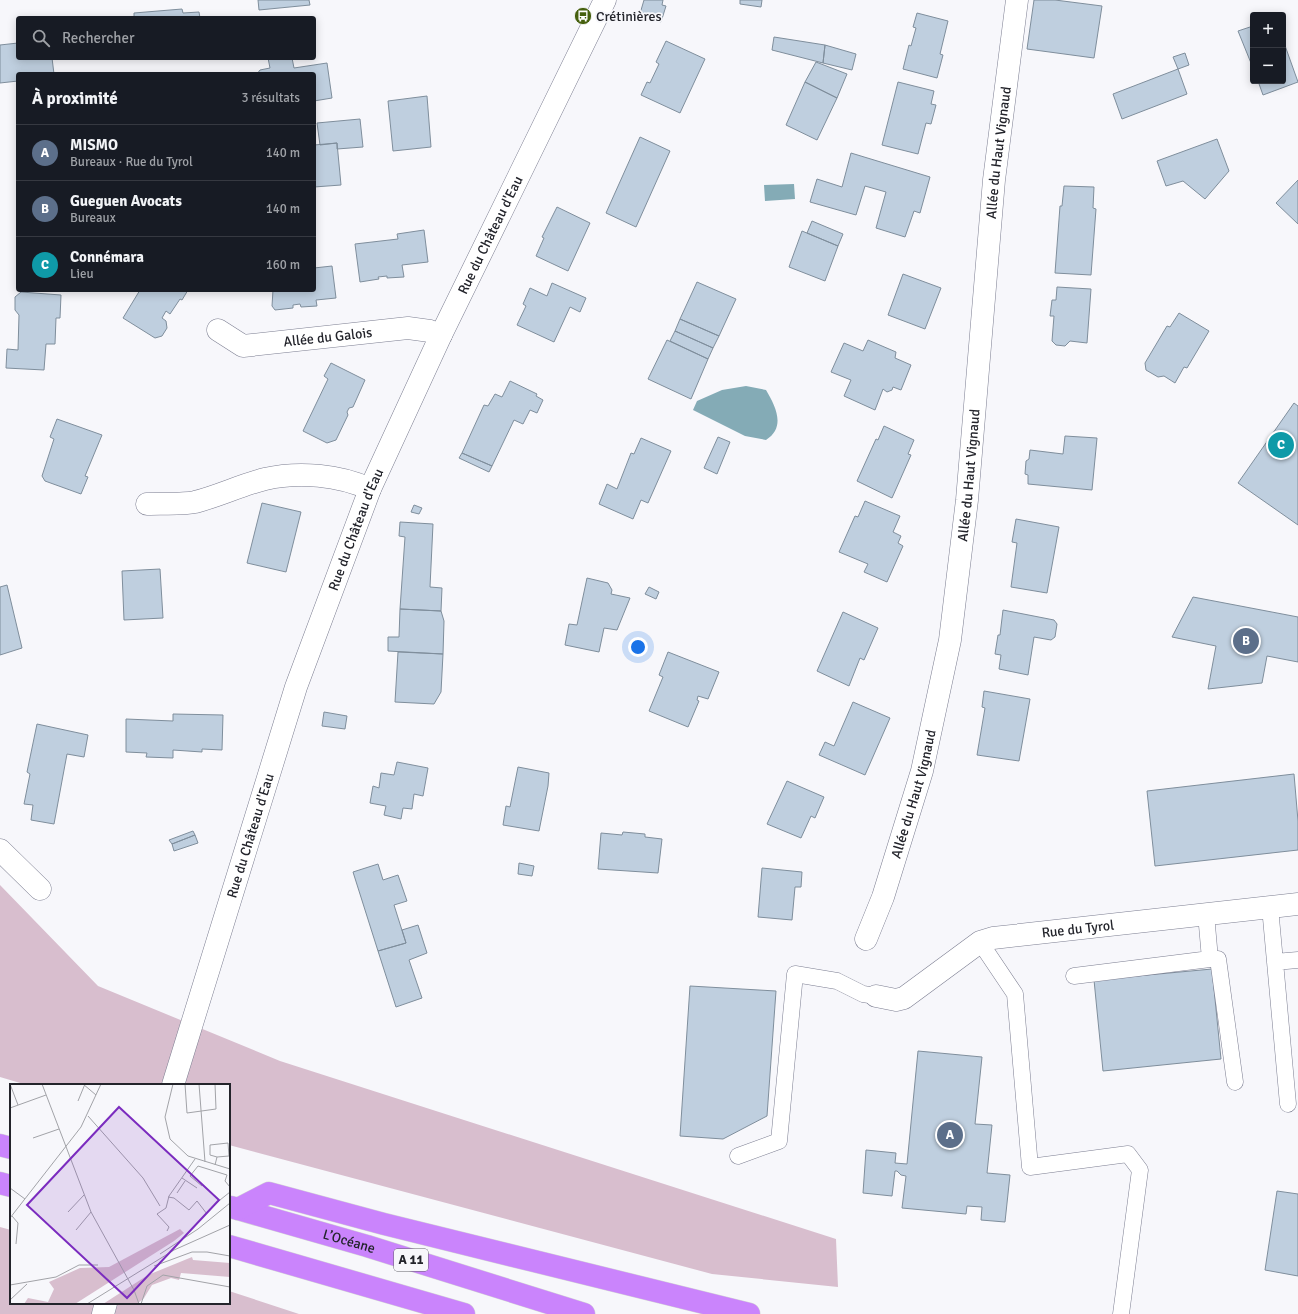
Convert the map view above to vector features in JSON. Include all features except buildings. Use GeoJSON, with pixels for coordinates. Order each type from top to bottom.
{"type":"FeatureCollection","features":[{"type":"Feature","properties":{"kind":"highway"},"geometry":{"type":"LineString","coordinates":[[0,1145],[10,1148]]}},
{"type":"Feature","properties":{"kind":"highway"},"geometry":{"type":"LineString","coordinates":[[0,1183],[10,1186]]}},
{"type":"Feature","properties":{"kind":"highway"},"geometry":{"type":"LineString","coordinates":[[234,1207],[269,1193],[384,1224],[750,1314]]}},
{"type":"Feature","properties":{"kind":"highway","name":"L’Océane"},"geometry":{"type":"LineString","coordinates":[[234,1207],[367,1246],[584,1314]]}},
{"type":"Feature","properties":{"kind":"highway"},"geometry":{"type":"LineString","coordinates":[[230,1246],[464,1314]]}},
{"type":"Feature","properties":{"kind":"highway"},"geometry":{"type":"LineString","coordinates":[[401,1295],[422,1314]]}},
{"type":"Feature","properties":{"kind":"street","name":"Rue du Château d'Eau"},"geometry":{"type":"LineString","coordinates":[[174,1081],[296,687],[370,489],[442,335],[605,0]]}},
{"type":"Feature","properties":{"kind":"street","name":"Allée du Haut Vignaud"},"geometry":{"type":"LineString","coordinates":[[866,939],[883,897],[922,771],[950,640],[967,500],[994,180],[1017,0]]}},
{"type":"Feature","properties":{"kind":"street","name":"Allée du Galois"},"geometry":{"type":"LineString","coordinates":[[218,330],[243,346],[408,328],[430,331],[442,335]]}},
{"type":"Feature","properties":{"kind":"street"},"geometry":{"type":"LineString","coordinates":[[147,504],[194,502],[266,479],[299,476],[335,477],[354,482],[370,489]]}},
{"type":"Feature","properties":{"kind":"street"},"geometry":{"type":"LineString","coordinates":[[0,850],[40,889]]}},
{"type":"Feature","properties":{"kind":"street","name":"Rue du Tyrol"},"geometry":{"type":"LineString","coordinates":[[876,996],[896,1000],[904,998],[980,942],[999,937],[1298,904]]}},
{"type":"Feature","properties":{"kind":"street"},"geometry":{"type":"LineString","coordinates":[[103,1314],[106,1304]]}},
{"type":"Feature","properties":{"kind":"lane"},"geometry":{"type":"LineString","coordinates":[[1270,907],[1288,1104]]}},
{"type":"Feature","properties":{"kind":"lane"},"geometry":{"type":"LineString","coordinates":[[1206,914],[1210,959]]}},
{"type":"Feature","properties":{"kind":"lane"},"geometry":{"type":"LineString","coordinates":[[980,942],[1015,994],[1030,1167],[1128,1154],[1140,1170],[1121,1314]]}},
{"type":"Feature","properties":{"kind":"lane"},"geometry":{"type":"LineString","coordinates":[[1074,976],[1218,959],[1235,1082]]}},
{"type":"Feature","properties":{"kind":"lane"},"geometry":{"type":"LineString","coordinates":[[1275,962],[1298,960]]}},
{"type":"Feature","properties":{"kind":"lane"},"geometry":{"type":"LineString","coordinates":[[738,1156],[779,1141],[795,974],[838,981],[863,994],[876,996]]}},
{"type":"Feature","properties":{"kind":"shaded area"},"geometry":{"type":"Polygon","coordinates":[[[0,885],[98,986],[280,1061],[836,1239],[838,1287],[712,1274],[230,1145],[230,1084],[24,1084],[0,1077],[0,885]]]}},
{"type":"Feature","properties":{"kind":"shaded area"},"geometry":{"type":"Polygon","coordinates":[[[0,1227],[10,1230],[10,1304],[230,1304],[230,1291],[299,1314],[0,1314],[0,1227]]]}},
{"type":"Feature","properties":{"kind":"water"},"geometry":{"type":"Polygon","coordinates":[[[794,184],[795,199],[765,201],[764,185],[794,184]]]}},
{"type":"Feature","properties":{"kind":"water"},"geometry":{"type":"Polygon","coordinates":[[[746,386],[766,390],[776,410],[776,429],[766,440],[745,436],[693,410],[697,401],[722,390],[746,386]]]}},
{"type":"Feature","properties":{"kind":"place","name":"Crétinières"},"geometry":{"type":"Point","coordinates":[583,16]}},
{"type":"Feature","properties":{"kind":"place","name":"Connémara"},"geometry":{"type":"Point","coordinates":[1281,445]}},
{"type":"Feature","properties":{"kind":"place","name":"Gueguen Avocats"},"geometry":{"type":"Point","coordinates":[1246,641]}},
{"type":"Feature","properties":{"kind":"place","name":"MISMO"},"geometry":{"type":"Point","coordinates":[950,1135]}}]}
